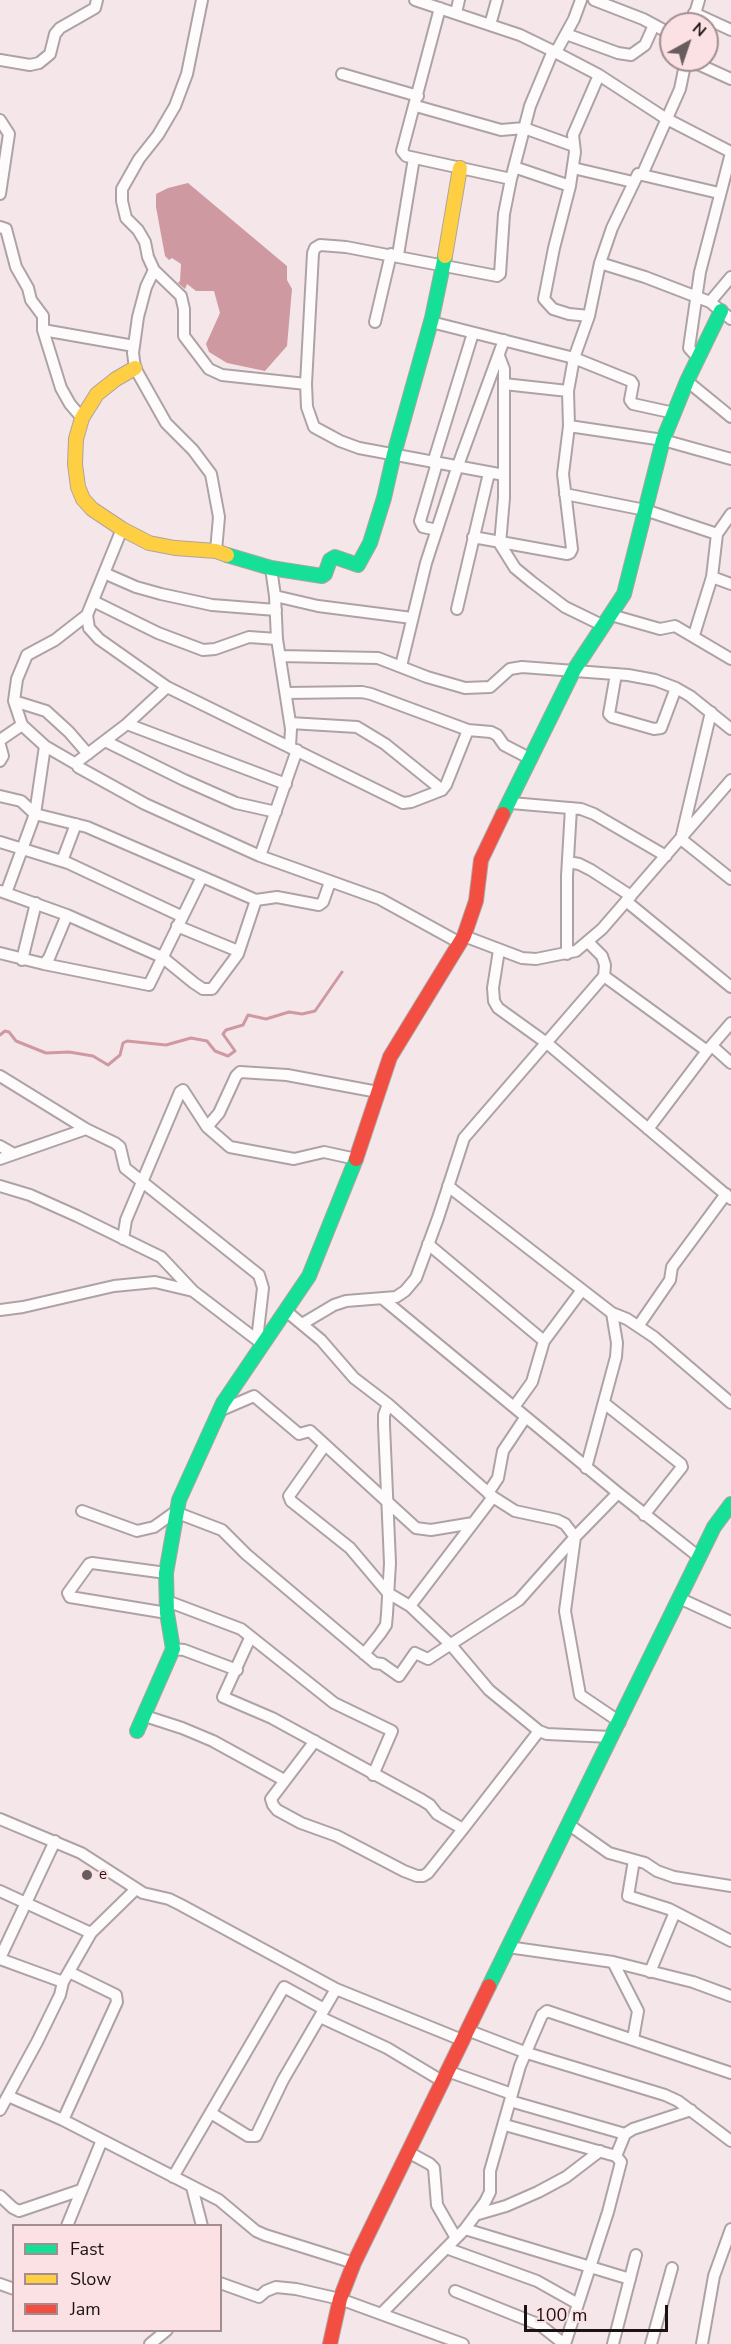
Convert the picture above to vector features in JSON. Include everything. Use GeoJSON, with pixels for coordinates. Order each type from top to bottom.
{"type":"FeatureCollection","features":[{"type":"Feature","properties":{"kind":"street"},"geometry":{"type":"LineString","coordinates":[[0,60],[30,65],[39,63],[50,54],[55,34],[60,28],[91,11],[97,0]]}},
{"type":"Feature","properties":{"kind":"street"},"geometry":{"type":"LineString","coordinates":[[202,0],[187,74],[175,106],[158,135],[139,159],[122,189],[126,218],[138,230],[145,242],[154,270],[181,296],[184,309],[184,336],[198,358],[209,369],[222,375],[306,384]]}},
{"type":"Feature","properties":{"kind":"street"},"geometry":{"type":"LineString","coordinates":[[456,13],[459,0]]}},
{"type":"Feature","properties":{"kind":"street"},"geometry":{"type":"LineString","coordinates":[[490,25],[497,0]]}},
{"type":"Feature","properties":{"kind":"street"},"geometry":{"type":"LineString","coordinates":[[504,475],[457,468],[349,444],[314,427],[307,407],[306,384],[313,253],[320,245],[346,247],[395,255],[443,267],[497,276],[500,274],[504,214],[524,128],[555,51],[566,34],[581,0]]}},
{"type":"Feature","properties":{"kind":"street"},"geometry":{"type":"LineString","coordinates":[[594,0],[659,28]]}},
{"type":"Feature","properties":{"kind":"street"},"geometry":{"type":"LineString","coordinates":[[419,1],[520,35],[555,51],[599,75],[665,118],[731,153],[702,259],[688,348],[698,358]]}},
{"type":"Feature","properties":{"kind":"street"},"geometry":{"type":"LineString","coordinates":[[440,8],[402,151],[406,156],[511,179]]}},
{"type":"Feature","properties":{"kind":"street"},"geometry":{"type":"LineString","coordinates":[[566,34],[618,53],[631,55],[645,45],[654,25]]}},
{"type":"Feature","properties":{"kind":"street"},"geometry":{"type":"LineString","coordinates":[[642,175],[665,118],[680,89],[685,72]]}},
{"type":"Feature","properties":{"kind":"street"},"geometry":{"type":"LineString","coordinates":[[715,72],[731,79]]}},
{"type":"Feature","properties":{"kind":"street"},"geometry":{"type":"LineString","coordinates":[[342,74],[501,130],[524,128],[574,146]]}},
{"type":"Feature","properties":{"kind":"street"},"geometry":{"type":"LineString","coordinates":[[589,316],[569,314],[553,309],[544,298],[570,186],[573,168],[573,135],[599,75]]}},
{"type":"Feature","properties":{"kind":"street"},"geometry":{"type":"LineString","coordinates":[[0,120],[9,134],[0,194]]}},
{"type":"Feature","properties":{"kind":"street"},"geometry":{"type":"LineString","coordinates":[[375,322],[395,255],[414,158]]}},
{"type":"Feature","properties":{"kind":"street"},"geometry":{"type":"LineString","coordinates":[[514,167],[570,186]]}},
{"type":"Feature","properties":{"kind":"street"},"geometry":{"type":"LineString","coordinates":[[135,368],[97,394],[82,418],[76,439],[75,464],[78,487],[83,499],[92,510],[149,543],[175,548],[216,551],[271,568],[322,576],[332,558],[358,565],[370,543],[384,498],[431,322],[460,168]]}},
{"type":"Feature","properties":{"kind":"street"},"geometry":{"type":"LineString","coordinates":[[573,168],[633,182]]}},
{"type":"Feature","properties":{"kind":"street"},"geometry":{"type":"LineString","coordinates":[[473,537],[500,544],[570,553],[572,549],[565,494],[564,464],[570,426],[568,391],[574,358],[589,316],[600,262],[618,215],[637,175],[719,193]]}},
{"type":"Feature","properties":{"kind":"street"},"geometry":{"type":"LineString","coordinates":[[0,226],[6,229],[16,267],[28,288],[31,300],[43,316],[43,330],[61,388],[70,404],[82,418]]}},
{"type":"Feature","properties":{"kind":"street"},"geometry":{"type":"LineString","coordinates":[[600,262],[697,298],[720,311]]}},
{"type":"Feature","properties":{"kind":"street"},"geometry":{"type":"LineString","coordinates":[[154,270],[142,300],[134,346],[135,368],[166,423],[178,438],[193,450],[211,474],[219,517],[216,551]]}},
{"type":"Feature","properties":{"kind":"street"},"geometry":{"type":"LineString","coordinates":[[137,1731],[173,1649],[167,1607],[166,1573],[175,1512],[219,1411],[260,1342],[286,1311],[309,1276],[356,1159],[395,1047],[462,940],[476,901],[481,860],[511,803],[574,670],[624,594],[663,440],[687,381],[720,311],[731,277]]}},
{"type":"Feature","properties":{"kind":"street"},"geometry":{"type":"LineString","coordinates":[[431,322],[574,358],[631,381],[633,384],[630,400],[633,404],[674,413]]}},
{"type":"Feature","properties":{"kind":"street"},"geometry":{"type":"LineString","coordinates":[[43,330],[134,346]]}},
{"type":"Feature","properties":{"kind":"street"},"geometry":{"type":"LineString","coordinates":[[437,530],[423,527],[420,521],[473,333]]}},
{"type":"Feature","properties":{"kind":"street"},"geometry":{"type":"LineString","coordinates":[[401,666],[437,530],[504,340]]}},
{"type":"Feature","properties":{"kind":"street"},"geometry":{"type":"LineString","coordinates":[[499,356],[504,369],[504,519],[500,544],[515,568],[565,607],[607,620],[660,629],[675,626],[694,635],[731,659]]}},
{"type":"Feature","properties":{"kind":"street"},"geometry":{"type":"LineString","coordinates":[[687,381],[731,417]]}},
{"type":"Feature","properties":{"kind":"street"},"geometry":{"type":"LineString","coordinates":[[504,384],[568,391]]}},
{"type":"Feature","properties":{"kind":"street"},"geometry":{"type":"LineString","coordinates":[[570,426],[663,440],[731,459]]}},
{"type":"Feature","properties":{"kind":"street"},"geometry":{"type":"LineString","coordinates":[[457,609],[489,473]]}},
{"type":"Feature","properties":{"kind":"street"},"geometry":{"type":"LineString","coordinates":[[565,494],[645,510],[717,534]]}},
{"type":"Feature","properties":{"kind":"street"},"geometry":{"type":"LineString","coordinates":[[694,635],[712,577],[717,534],[731,514]]}},
{"type":"Feature","properties":{"kind":"street"},"geometry":{"type":"LineString","coordinates":[[122,529],[87,615],[55,640],[27,655],[17,679],[14,701],[22,725],[45,746],[145,804],[260,856],[390,903],[462,940],[522,958],[567,954],[576,951],[588,942],[729,786]]}},
{"type":"Feature","properties":{"kind":"street"},"geometry":{"type":"LineString","coordinates":[[260,856],[286,784],[294,748],[277,639],[271,568]]}},
{"type":"Feature","properties":{"kind":"street"},"geometry":{"type":"LineString","coordinates":[[104,573],[136,587],[160,594],[212,605],[276,610]]}},
{"type":"Feature","properties":{"kind":"street"},"geometry":{"type":"LineString","coordinates":[[712,577],[731,584]]}},
{"type":"Feature","properties":{"kind":"street"},"geometry":{"type":"LineString","coordinates":[[275,596],[318,606],[412,618]]}},
{"type":"Feature","properties":{"kind":"street"},"geometry":{"type":"LineString","coordinates":[[93,601],[167,637],[203,650],[214,649],[249,637],[277,639]]}},
{"type":"Feature","properties":{"kind":"street"},"geometry":{"type":"LineString","coordinates":[[87,615],[89,628],[99,639],[167,687],[403,803],[442,790],[468,730]]}},
{"type":"Feature","properties":{"kind":"street"},"geometry":{"type":"LineString","coordinates":[[280,656],[378,658],[427,677],[465,688],[490,687],[510,669],[522,667],[616,674],[655,680],[676,688],[731,729]]}},
{"type":"Feature","properties":{"kind":"street"},"geometry":{"type":"LineString","coordinates":[[616,674],[609,714],[612,717],[654,729],[661,728],[676,688]]}},
{"type":"Feature","properties":{"kind":"street"},"geometry":{"type":"LineString","coordinates":[[76,764],[127,724],[167,687]]}},
{"type":"Feature","properties":{"kind":"street"},"geometry":{"type":"LineString","coordinates":[[286,693],[362,692],[468,730],[491,732],[497,735],[504,745],[531,759]]}},
{"type":"Feature","properties":{"kind":"street"},"geometry":{"type":"LineString","coordinates":[[14,701],[46,711],[88,754]]}},
{"type":"Feature","properties":{"kind":"street"},"geometry":{"type":"LineString","coordinates":[[681,839],[711,712]]}},
{"type":"Feature","properties":{"kind":"street"},"geometry":{"type":"LineString","coordinates":[[290,723],[357,727],[385,744],[442,790]]}},
{"type":"Feature","properties":{"kind":"street"},"geometry":{"type":"LineString","coordinates":[[127,724],[286,784]]}},
{"type":"Feature","properties":{"kind":"street"},"geometry":{"type":"LineString","coordinates":[[0,740],[22,725]]}},
{"type":"Feature","properties":{"kind":"street"},"geometry":{"type":"LineString","coordinates":[[105,741],[236,803],[276,812]]}},
{"type":"Feature","properties":{"kind":"street"},"geometry":{"type":"LineString","coordinates":[[0,745],[3,756],[0,761]]}},
{"type":"Feature","properties":{"kind":"street"},"geometry":{"type":"LineString","coordinates":[[45,746],[35,814],[2,892],[68,915],[162,957],[203,989],[213,989],[238,951],[256,900]]}},
{"type":"Feature","properties":{"kind":"street"},"geometry":{"type":"LineString","coordinates":[[0,796],[21,801],[35,814],[76,824],[256,900],[277,897],[319,905],[323,902],[330,882]]}},
{"type":"Feature","properties":{"kind":"street"},"geometry":{"type":"LineString","coordinates":[[511,803],[571,808],[594,814],[666,856]]}},
{"type":"Feature","properties":{"kind":"street"},"geometry":{"type":"LineString","coordinates":[[567,954],[571,808]]}},
{"type":"Feature","properties":{"kind":"street"},"geometry":{"type":"LineString","coordinates":[[62,861],[76,824]]}},
{"type":"Feature","properties":{"kind":"street"},"geometry":{"type":"LineString","coordinates":[[681,839],[731,878]]}},
{"type":"Feature","properties":{"kind":"street"},"geometry":{"type":"LineString","coordinates":[[0,842],[62,861],[238,951]]}},
{"type":"Feature","properties":{"kind":"street"},"geometry":{"type":"LineString","coordinates":[[568,862],[591,870],[629,899],[731,987]]}},
{"type":"Feature","properties":{"kind":"street"},"geometry":{"type":"LineString","coordinates":[[0,953],[22,960],[149,985],[202,877]]}},
{"type":"Feature","properties":{"kind":"street"},"geometry":{"type":"LineString","coordinates":[[22,960],[36,903]]}},
{"type":"Feature","properties":{"kind":"street"},"geometry":{"type":"LineString","coordinates":[[44,964],[49,958],[68,915]]}},
{"type":"Feature","properties":{"kind":"street"},"geometry":{"type":"LineString","coordinates":[[302,1324],[334,1305],[346,1301],[396,1297],[405,1291],[416,1278],[464,1138],[548,1044],[604,976],[605,965],[602,957],[588,942]]}},
{"type":"Feature","properties":{"kind":"street"},"geometry":{"type":"LineString","coordinates":[[499,950],[493,988],[494,1001],[498,1008],[548,1044],[728,1196],[672,1267],[670,1280],[639,1325]]}},
{"type":"Feature","properties":{"kind":"street"},"geometry":{"type":"LineString","coordinates":[[604,976],[731,1063]]}},
{"type":"Feature","properties":{"kind":"street"},"geometry":{"type":"LineString","coordinates":[[648,1129],[709,1048],[731,1023]]}},
{"type":"Feature","properties":{"kind":"street"},"geometry":{"type":"LineString","coordinates":[[207,1127],[219,1113],[240,1072],[287,1075],[378,1092]]}},
{"type":"Feature","properties":{"kind":"street"},"geometry":{"type":"LineString","coordinates":[[0,1076],[86,1129],[120,1147],[125,1168],[259,1275],[263,1288],[260,1342]]}},
{"type":"Feature","properties":{"kind":"street"},"geometry":{"type":"LineString","coordinates":[[123,1239],[126,1220],[181,1091],[186,1092],[194,1109],[207,1127],[223,1142],[236,1149],[294,1159],[324,1152],[356,1159]]}},
{"type":"Feature","properties":{"kind":"street"},"geometry":{"type":"LineString","coordinates":[[0,1159],[86,1129]]}},
{"type":"Feature","properties":{"kind":"street"},"geometry":{"type":"LineString","coordinates":[[0,1146],[14,1154]]}},
{"type":"Feature","properties":{"kind":"street"},"geometry":{"type":"LineString","coordinates":[[0,1186],[30,1195],[161,1257],[193,1291],[260,1342]]}},
{"type":"Feature","properties":{"kind":"street"},"geometry":{"type":"LineString","coordinates":[[448,1186],[612,1313],[639,1325],[731,1403]]}},
{"type":"Feature","properties":{"kind":"street"},"geometry":{"type":"LineString","coordinates":[[428,1244],[544,1341]]}},
{"type":"Feature","properties":{"kind":"street"},"geometry":{"type":"LineString","coordinates":[[0,1310],[23,1307],[114,1286],[155,1282],[193,1291]]}},
{"type":"Feature","properties":{"kind":"street"},"geometry":{"type":"LineString","coordinates":[[514,1407],[532,1382],[544,1341],[582,1290]]}},
{"type":"Feature","properties":{"kind":"street"},"geometry":{"type":"LineString","coordinates":[[383,1299],[586,1468],[699,1557]]}},
{"type":"Feature","properties":{"kind":"street"},"geometry":{"type":"LineString","coordinates":[[286,1311],[332,1351],[354,1377],[388,1404],[490,1495],[515,1511],[557,1520],[565,1524],[574,1537],[565,1611],[579,1691],[582,1698],[620,1722]]}},
{"type":"Feature","properties":{"kind":"street"},"geometry":{"type":"LineString","coordinates":[[586,1468],[616,1357],[617,1342],[612,1313]]}},
{"type":"Feature","properties":{"kind":"street"},"geometry":{"type":"LineString","coordinates":[[219,1411],[254,1396],[299,1434],[310,1431],[416,1528],[422,1530],[473,1523]]}},
{"type":"Feature","properties":{"kind":"street"},"geometry":{"type":"LineString","coordinates":[[604,1403],[681,1464],[682,1467],[644,1515]]}},
{"type":"Feature","properties":{"kind":"street"},"geometry":{"type":"LineString","coordinates":[[364,1654],[386,1625],[390,1563],[384,1415],[388,1404]]}},
{"type":"Feature","properties":{"kind":"street"},"geometry":{"type":"LineString","coordinates":[[410,1606],[473,1523],[498,1478],[503,1451],[525,1418]]}},
{"type":"Feature","properties":{"kind":"street"},"geometry":{"type":"LineString","coordinates":[[325,1445],[289,1498],[350,1548],[388,1593],[410,1606],[451,1645],[489,1690],[539,1731],[547,1734],[611,1737]]}},
{"type":"Feature","properties":{"kind":"street"},"geometry":{"type":"LineString","coordinates":[[175,1512],[222,1530],[246,1554],[375,1664],[382,1664],[399,1676],[415,1653],[428,1659],[519,1599],[574,1537],[618,1493]]}},
{"type":"Feature","properties":{"kind":"street"},"geometry":{"type":"LineString","coordinates":[[82,1511],[137,1531],[154,1527],[175,1512]]}},
{"type":"Feature","properties":{"kind":"street"},"geometry":{"type":"LineString","coordinates":[[330,2344],[340,2299],[354,2263],[699,1557],[714,1527],[729,1511]]}},
{"type":"Feature","properties":{"kind":"street"},"geometry":{"type":"LineString","coordinates":[[166,1573],[92,1563],[88,1564],[68,1593],[70,1597],[167,1607],[241,1629],[334,1703],[392,1731],[373,1775]]}},
{"type":"Feature","properties":{"kind":"street"},"geometry":{"type":"LineString","coordinates":[[679,1598],[731,1622]]}},
{"type":"Feature","properties":{"kind":"street"},"geometry":{"type":"LineString","coordinates":[[250,1638],[223,1697],[315,1741],[422,1800],[430,1805],[437,1814],[463,1829]]}},
{"type":"Feature","properties":{"kind":"street"},"geometry":{"type":"LineString","coordinates":[[173,1649],[184,1650],[237,1670]]}},
{"type":"Feature","properties":{"kind":"street"},"geometry":{"type":"LineString","coordinates":[[145,1716],[213,1741],[284,1780]]}},
{"type":"Feature","properties":{"kind":"street"},"geometry":{"type":"LineString","coordinates":[[315,1741],[271,1799],[278,1810],[301,1823],[337,1836],[417,1876],[428,1873],[539,1731]]}},
{"type":"Feature","properties":{"kind":"street"},"geometry":{"type":"LineString","coordinates":[[0,1819],[55,1841],[94,1860],[136,1888],[181,1905],[336,1989],[464,2035],[665,2095],[691,2110],[731,2141]]}},
{"type":"Feature","properties":{"kind":"street"},"geometry":{"type":"LineString","coordinates":[[569,1822],[609,1853],[634,1860],[674,1877],[731,1886]]}},
{"type":"Feature","properties":{"kind":"street"},"geometry":{"type":"LineString","coordinates":[[55,1841],[0,1958],[63,1982]]}},
{"type":"Feature","properties":{"kind":"street"},"geometry":{"type":"LineString","coordinates":[[634,1860],[628,1896],[675,1912],[731,1941]]}},
{"type":"Feature","properties":{"kind":"street"},"geometry":{"type":"LineString","coordinates":[[0,2110],[37,2042],[60,1995],[63,1982],[91,1933],[136,1888]]}},
{"type":"Feature","properties":{"kind":"street"},"geometry":{"type":"LineString","coordinates":[[0,1891],[91,1933]]}},
{"type":"Feature","properties":{"kind":"street"},"geometry":{"type":"LineString","coordinates":[[650,1972],[675,1912]]}},
{"type":"Feature","properties":{"kind":"street"},"geometry":{"type":"LineString","coordinates":[[508,1947],[613,1962],[693,1983],[731,1996]]}},
{"type":"Feature","properties":{"kind":"street"},"geometry":{"type":"LineString","coordinates":[[613,1962],[638,2011],[633,2039]]}},
{"type":"Feature","properties":{"kind":"street"},"geometry":{"type":"LineString","coordinates":[[63,2120],[117,2002],[116,1995],[69,1972]]}},
{"type":"Feature","properties":{"kind":"street"},"geometry":{"type":"LineString","coordinates":[[173,2177],[284,1987],[322,2013],[444,2076],[625,2134]]}},
{"type":"Feature","properties":{"kind":"street"},"geometry":{"type":"LineString","coordinates":[[211,2113],[248,2136],[256,2136],[283,2080],[336,1989]]}},
{"type":"Feature","properties":{"kind":"street"},"geometry":{"type":"LineString","coordinates":[[382,2313],[465,2229],[485,2202],[490,2192],[490,2171],[520,2066],[542,2016],[547,2011],[730,2070]]}},
{"type":"Feature","properties":{"kind":"street"},"geometry":{"type":"LineString","coordinates":[[8,2096],[63,2120],[219,2200],[256,2231],[354,2263]]}},
{"type":"Feature","properties":{"kind":"street"},"geometry":{"type":"LineString","coordinates":[[616,2156],[625,2134],[633,2129],[691,2110]]}},
{"type":"Feature","properties":{"kind":"street"},"geometry":{"type":"LineString","coordinates":[[455,2291],[540,2325],[565,2344],[591,2267],[621,2162],[616,2156],[504,2125]]}},
{"type":"Feature","properties":{"kind":"street"},"geometry":{"type":"LineString","coordinates":[[68,2224],[102,2140]]}},
{"type":"Feature","properties":{"kind":"street"},"geometry":{"type":"LineString","coordinates":[[475,2215],[506,2206],[538,2192],[566,2177],[600,2151]]}},
{"type":"Feature","properties":{"kind":"street"},"geometry":{"type":"LineString","coordinates":[[408,2152],[434,2168],[437,2205],[456,2238]]}},
{"type":"Feature","properties":{"kind":"street"},"geometry":{"type":"LineString","coordinates":[[192,2187],[201,2224]]}},
{"type":"Feature","properties":{"kind":"street"},"geometry":{"type":"LineString","coordinates":[[0,2196],[19,2211],[81,2190]]}},
{"type":"Feature","properties":{"kind":"street"},"geometry":{"type":"LineString","coordinates":[[465,2229],[630,2279]]}},
{"type":"Feature","properties":{"kind":"street"},"geometry":{"type":"LineString","coordinates":[[702,2344],[709,2294],[731,2229]]}},
{"type":"Feature","properties":{"kind":"street"},"geometry":{"type":"LineString","coordinates":[[446,2248],[537,2281],[578,2304]]}},
{"type":"Feature","properties":{"kind":"street"},"geometry":{"type":"LineString","coordinates":[[613,2344],[636,2255]]}},
{"type":"Feature","properties":{"kind":"street"},"geometry":{"type":"LineString","coordinates":[[719,2259],[731,2257]]}},
{"type":"Feature","properties":{"kind":"street"},"geometry":{"type":"LineString","coordinates":[[651,2344],[672,2268]]}},
{"type":"Feature","properties":{"kind":"street"},"geometry":{"type":"LineString","coordinates":[[222,2284],[259,2297],[276,2287],[340,2299],[463,2344]]}},
{"type":"Feature","properties":{"kind":"street"},"geometry":{"type":"LineString","coordinates":[[150,2344],[166,2332]]}},
{"type":"Feature","properties":{"kind":"street"},"geometry":{"type":"LineString","coordinates":[[425,2344],[432,2333]]}},
{"type":"Feature","properties":{"kind":"shaded area"},"geometry":{"type":"Polygon","coordinates":[[[188,183],[287,266],[287,280],[292,289],[287,346],[265,371],[227,363],[209,352],[206,344],[220,313],[214,291],[196,291],[187,284],[185,289],[178,283],[181,264],[165,256],[156,207],[156,194],[188,183]]]}},
{"type":"Feature","properties":{"kind":"waterway"},"geometry":{"type":"LineString","coordinates":[[0,1035],[5,1031],[9,1032],[16,1041],[46,1053],[69,1052],[93,1056],[108,1065],[120,1055],[123,1043],[127,1041],[166,1045],[191,1038],[207,1041],[215,1051],[228,1056],[235,1051],[223,1034],[226,1030],[243,1025],[248,1015],[266,1019],[289,1012],[302,1014],[315,1011],[342,972]]}},
{"type":"Feature","properties":{"kind":"traffic: fast"},"geometry":{"type":"LineString","coordinates":[[227,555],[271,568],[322,576],[330,560],[335,557],[358,565],[370,543],[384,498],[432,318],[445,256]]}},
{"type":"Feature","properties":{"kind":"traffic: fast"},"geometry":{"type":"LineString","coordinates":[[503,814],[574,670],[624,594],[663,440],[687,381],[721,311]]}},
{"type":"Feature","properties":{"kind":"traffic: fast"},"geometry":{"type":"LineString","coordinates":[[137,1731],[173,1649],[167,1613],[166,1573],[179,1500],[223,1403],[309,1276],[356,1159]]}},
{"type":"Feature","properties":{"kind":"traffic: fast"},"geometry":{"type":"LineString","coordinates":[[489,1986],[714,1527],[731,1504]]}},
{"type":"Feature","properties":{"kind":"traffic: slow"},"geometry":{"type":"LineString","coordinates":[[445,256],[460,168]]}},
{"type":"Feature","properties":{"kind":"traffic: slow"},"geometry":{"type":"LineString","coordinates":[[135,368],[97,394],[82,418],[76,439],[75,464],[78,487],[83,499],[92,509],[122,529],[149,543],[175,548],[216,551],[227,555]]}},
{"type":"Feature","properties":{"kind":"traffic: jam"},"geometry":{"type":"LineString","coordinates":[[356,1159],[390,1057],[464,936],[476,901],[481,860],[503,814]]}},
{"type":"Feature","properties":{"kind":"traffic: jam"},"geometry":{"type":"LineString","coordinates":[[330,2344],[340,2299],[354,2263],[489,1986]]}},
{"type":"Feature","properties":{"kind":"place","name":"e"},"geometry":{"type":"Point","coordinates":[87,1875]}}]}
